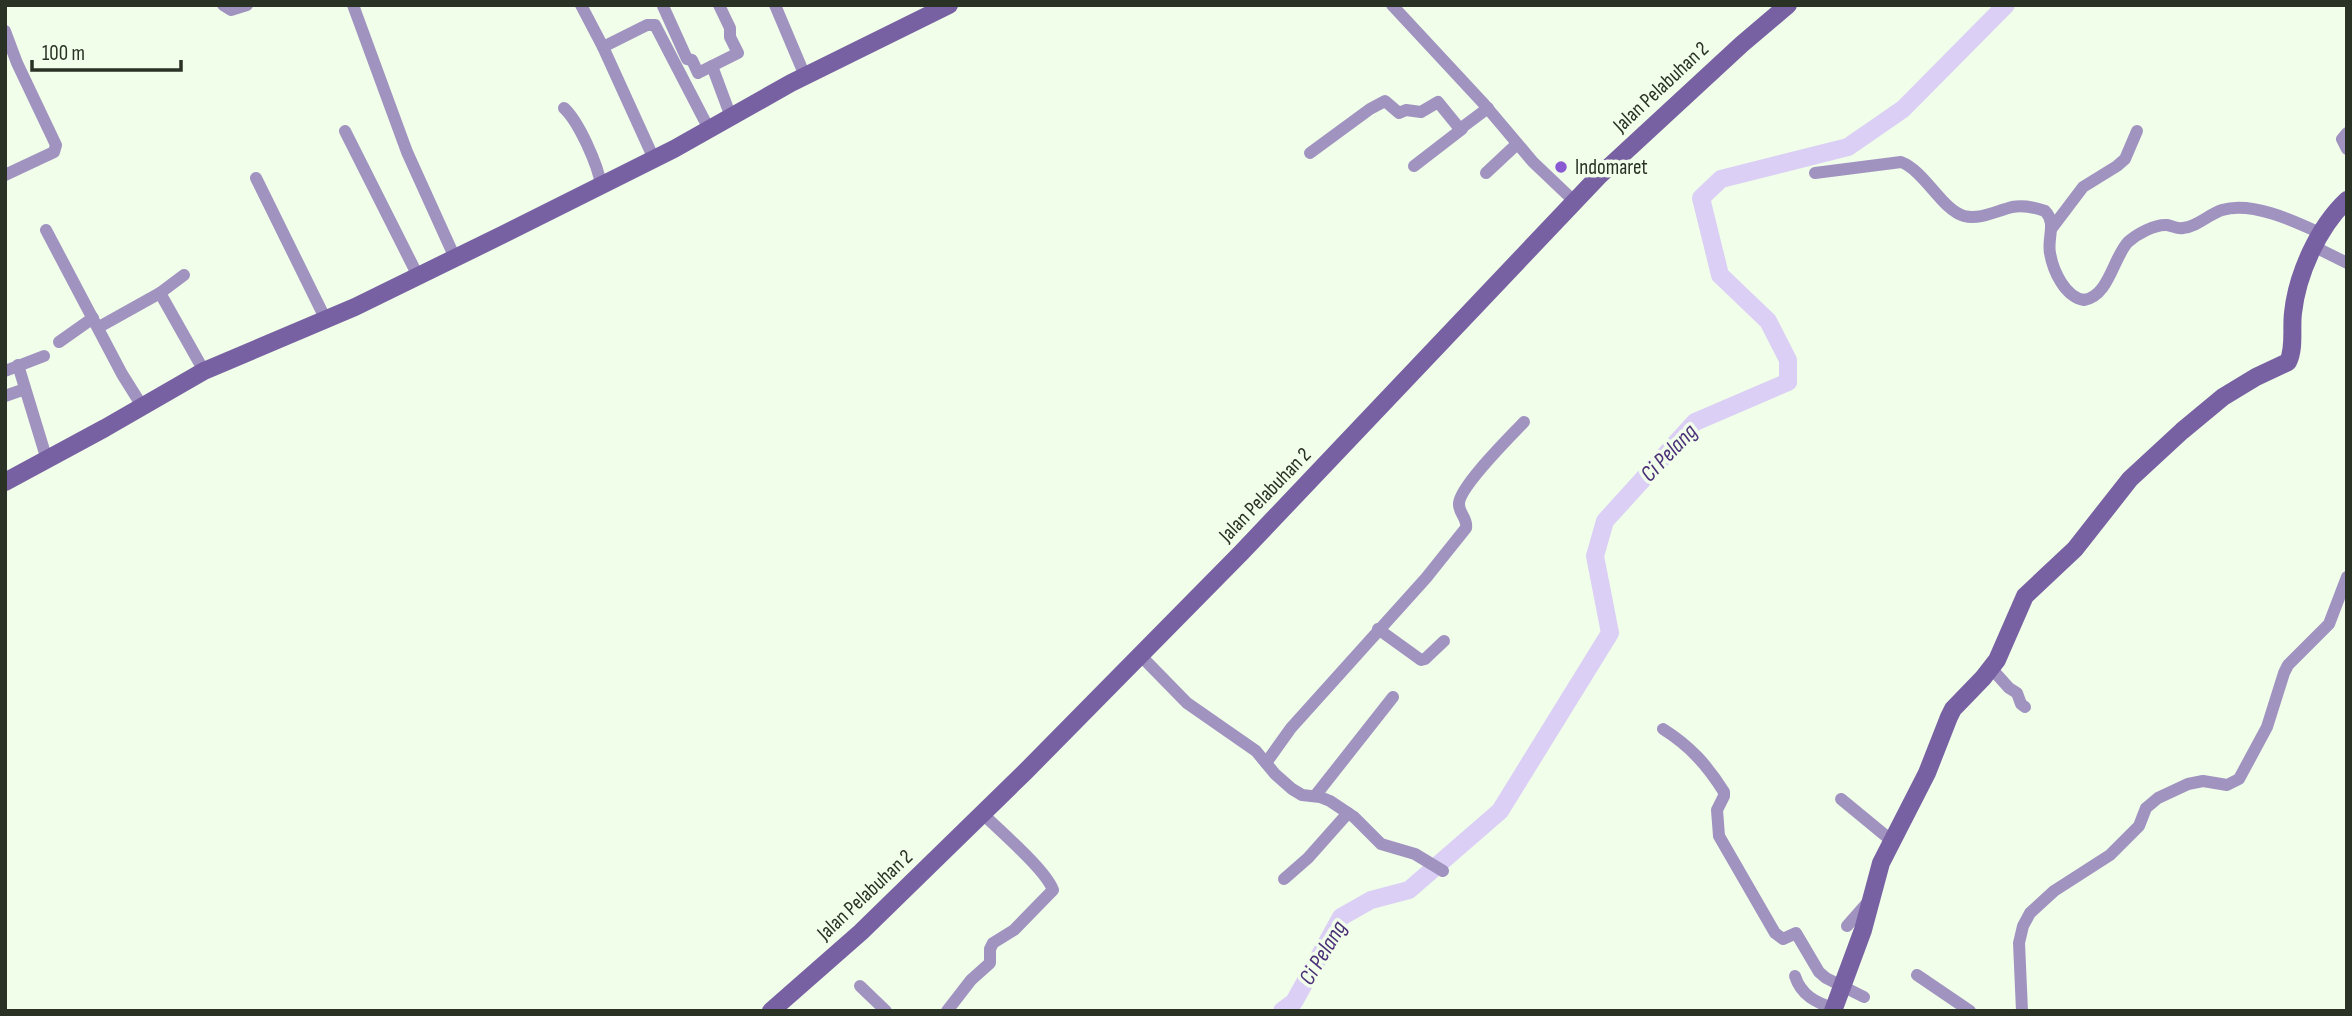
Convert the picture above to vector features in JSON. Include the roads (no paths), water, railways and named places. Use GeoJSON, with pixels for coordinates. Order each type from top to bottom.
{"type":"FeatureCollection","features":[{"type":"Feature","properties":{"kind":"street"},"geometry":{"type":"LineString","coordinates":[[223,5],[231,10],[247,5]]}},
{"type":"Feature","properties":{"kind":"street"},"geometry":{"type":"LineString","coordinates":[[353,5],[407,152],[455,258]]}},
{"type":"Feature","properties":{"kind":"street"},"geometry":{"type":"LineString","coordinates":[[581,5],[654,159]]}},
{"type":"Feature","properties":{"kind":"street"},"geometry":{"type":"LineString","coordinates":[[663,6],[687,59],[692,60],[698,73],[738,53],[719,5]]}},
{"type":"Feature","properties":{"kind":"street"},"geometry":{"type":"LineString","coordinates":[[775,5],[806,76]]}},
{"type":"Feature","properties":{"kind":"street"},"geometry":{"type":"LineString","coordinates":[[5,482],[204,371],[326,320],[455,258],[654,159],[806,76],[949,5]]}},
{"type":"Feature","properties":{"kind":"street"},"geometry":{"type":"LineString","coordinates":[[1392,5],[1488,108],[1517,144],[1574,201]]}},
{"type":"Feature","properties":{"kind":"street","name":"Jalan Pelabuhan 2"},"geometry":{"type":"LineString","coordinates":[[771,1011],[860,932],[984,814],[1241,553],[1574,201],[1682,98],[1788,5]]}},
{"type":"Feature","properties":{"kind":"street"},"geometry":{"type":"LineString","coordinates":[[603,47],[647,26],[655,25],[709,129]]}},
{"type":"Feature","properties":{"kind":"street"},"geometry":{"type":"LineString","coordinates":[[5,31],[55,145],[54,152],[5,175]]}},
{"type":"Feature","properties":{"kind":"street"},"geometry":{"type":"LineString","coordinates":[[712,66],[731,117]]}},
{"type":"Feature","properties":{"kind":"street"},"geometry":{"type":"LineString","coordinates":[[1310,153],[1385,101],[1399,113],[1406,110],[1421,113],[1438,102],[1462,129]]}},
{"type":"Feature","properties":{"kind":"street"},"geometry":{"type":"LineString","coordinates":[[564,108],[575,120],[599,172],[601,186]]}},
{"type":"Feature","properties":{"kind":"street"},"geometry":{"type":"LineString","coordinates":[[1414,166],[1488,108]]}},
{"type":"Feature","properties":{"kind":"street"},"geometry":{"type":"LineString","coordinates":[[345,131],[418,276]]}},
{"type":"Feature","properties":{"kind":"street"},"geometry":{"type":"LineString","coordinates":[[2052,228],[2083,187],[2124,159],[2137,131]]}},
{"type":"Feature","properties":{"kind":"street"},"geometry":{"type":"LineString","coordinates":[[2347,133],[2342,139],[2347,149]]}},
{"type":"Feature","properties":{"kind":"street"},"geometry":{"type":"LineString","coordinates":[[1486,173],[1517,144]]}},
{"type":"Feature","properties":{"kind":"street"},"geometry":{"type":"LineString","coordinates":[[1815,173],[1901,162],[1912,168],[1959,214],[1983,216],[2028,206],[2048,213],[2052,228],[2050,254],[2058,275],[2070,293],[2078,299],[2084,300],[2098,294],[2128,243],[2138,234],[2158,226],[2185,228],[2222,210],[2233,208],[2288,218],[2347,263]]}},
{"type":"Feature","properties":{"kind":"street"},"geometry":{"type":"LineString","coordinates":[[256,178],[326,320]]}},
{"type":"Feature","properties":{"kind":"street"},"geometry":{"type":"LineString","coordinates":[[1795,976],[1798,984],[1812,1000],[1833,1009],[1863,930],[1881,863],[1927,773],[1951,713],[1992,668],[2025,596],[2075,549],[2139,470],[2198,417],[2223,397],[2288,362],[2291,355],[2294,305],[2300,280],[2317,240],[2347,200]]}},
{"type":"Feature","properties":{"kind":"street"},"geometry":{"type":"LineString","coordinates":[[46,230],[122,374],[142,406]]}},
{"type":"Feature","properties":{"kind":"street"},"geometry":{"type":"LineString","coordinates":[[59,342],[160,293],[184,275]]}},
{"type":"Feature","properties":{"kind":"street"},"geometry":{"type":"LineString","coordinates":[[160,293],[204,371]]}},
{"type":"Feature","properties":{"kind":"street"},"geometry":{"type":"LineString","coordinates":[[5,371],[44,356]]}},
{"type":"Feature","properties":{"kind":"street"},"geometry":{"type":"LineString","coordinates":[[18,365],[47,460]]}},
{"type":"Feature","properties":{"kind":"street"},"geometry":{"type":"LineString","coordinates":[[5,396],[25,389]]}},
{"type":"Feature","properties":{"kind":"street"},"geometry":{"type":"LineString","coordinates":[[1266,763],[1291,728],[1426,578],[1466,528],[1467,523],[1460,511],[1460,499],[1483,467],[1524,422]]}},
{"type":"Feature","properties":{"kind":"street"},"geometry":{"type":"LineString","coordinates":[[2022,1011],[2019,943],[2030,913],[2054,891],[2110,855],[2139,826],[2146,808],[2158,798],[2188,784],[2203,781],[2227,785],[2239,779],[2267,727],[2288,665],[2329,624],[2347,577]]}},
{"type":"Feature","properties":{"kind":"street"},"geometry":{"type":"LineString","coordinates":[[1378,629],[1421,660],[1444,641]]}},
{"type":"Feature","properties":{"kind":"street"},"geometry":{"type":"LineString","coordinates":[[1140,655],[1196,711],[1245,743],[1297,793],[1330,801],[1348,813],[1381,844],[1415,854],[1443,872]]}},
{"type":"Feature","properties":{"kind":"street"},"geometry":{"type":"LineString","coordinates":[[1992,668],[2009,688],[2017,693],[2025,707]]}},
{"type":"Feature","properties":{"kind":"street"},"geometry":{"type":"LineString","coordinates":[[1315,796],[1393,697]]}},
{"type":"Feature","properties":{"kind":"street"},"geometry":{"type":"LineString","coordinates":[[1663,729],[1686,744],[1707,765],[1724,792],[1717,810],[1719,836],[1775,933],[1783,939],[1796,933],[1819,972],[1864,997]]}},
{"type":"Feature","properties":{"kind":"street"},"geometry":{"type":"LineString","coordinates":[[1841,799],[1892,841]]}},
{"type":"Feature","properties":{"kind":"street"},"geometry":{"type":"LineString","coordinates":[[1284,879],[1308,858],[1348,813]]}},
{"type":"Feature","properties":{"kind":"street"},"geometry":{"type":"LineString","coordinates":[[947,1011],[971,981],[990,963],[993,943],[1014,930],[1053,890],[1033,864],[984,814]]}},
{"type":"Feature","properties":{"kind":"street"},"geometry":{"type":"LineString","coordinates":[[1847,926],[1871,898]]}},
{"type":"Feature","properties":{"kind":"street"},"geometry":{"type":"LineString","coordinates":[[1917,975],[1970,1011]]}},
{"type":"Feature","properties":{"kind":"street"},"geometry":{"type":"LineString","coordinates":[[860,986],[886,1011]]}},
{"type":"Feature","properties":{"kind":"waterway","name":"Ci Pelang"},"geometry":{"type":"LineString","coordinates":[[1282,1011],[1294,1002],[1341,917],[1371,900],[1409,890],[1500,811],[1610,633],[1595,556],[1605,521],[1695,422],[1788,382],[1788,360],[1768,321],[1720,275],[1701,198],[1721,179],[1848,147],[1903,109],[2006,5]]}},
{"type":"Feature","properties":{"kind":"place","name":"Indomaret"},"geometry":{"type":"Point","coordinates":[1561,167]}}]}
